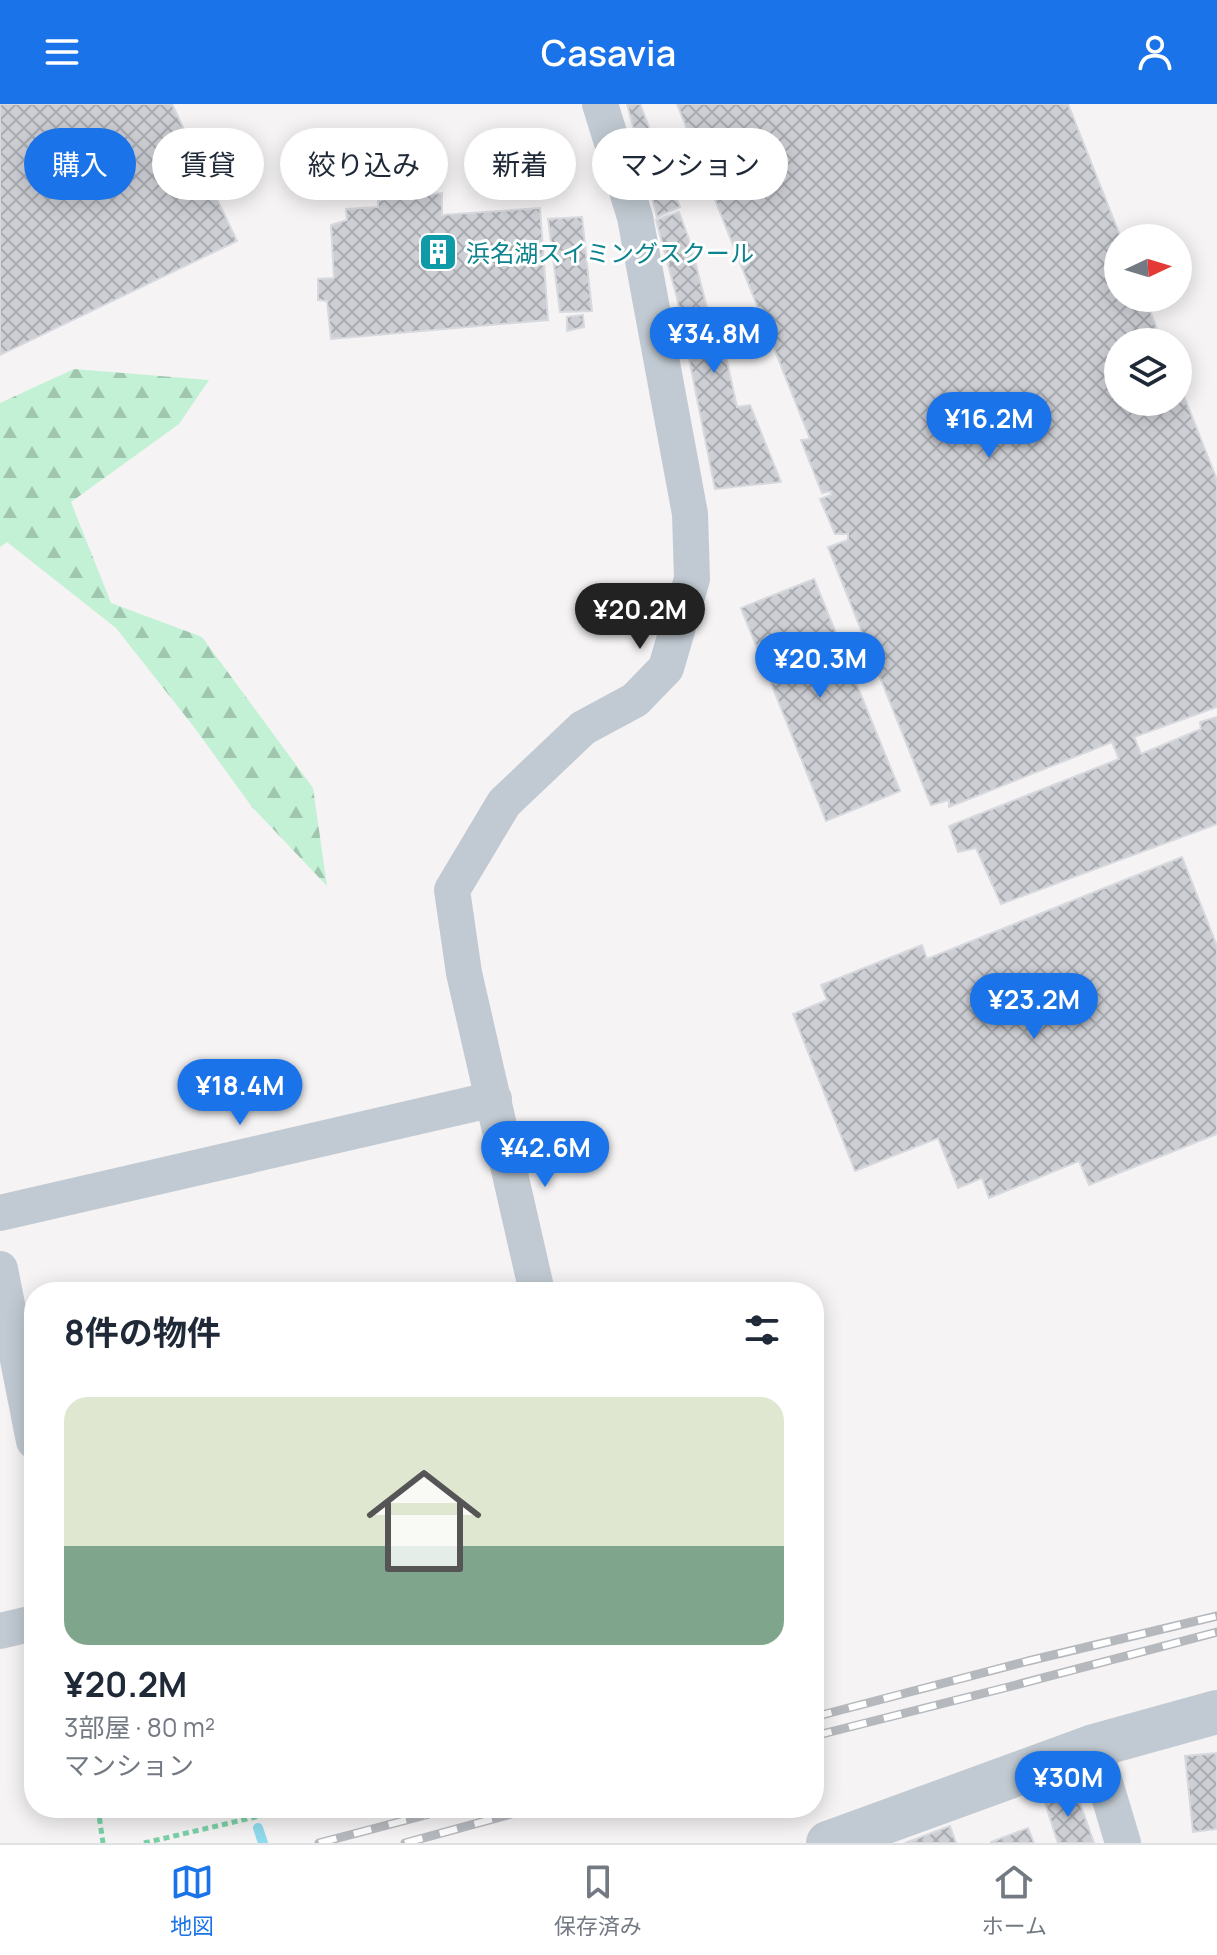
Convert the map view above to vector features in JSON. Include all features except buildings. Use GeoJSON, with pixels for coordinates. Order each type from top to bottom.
{"type":"FeatureCollection","features":[{"type":"Feature","properties":{"kind":"street"},"geometry":{"type":"LineString","coordinates":[[535,1282],[464,973],[452,890],[504,803],[583,728],[635,700],[666,668],[692,579],[690,514],[635,217],[600,104]]}},
{"type":"Feature","properties":{"kind":"street"},"geometry":{"type":"LineString","coordinates":[[0,1213],[494,1099]]}},
{"type":"Feature","properties":{"kind":"street"},"geometry":{"type":"LineString","coordinates":[[0,1269],[24,1390]]}},
{"type":"Feature","properties":{"kind":"street"},"geometry":{"type":"LineString","coordinates":[[0,1631],[24,1625]]}},
{"type":"Feature","properties":{"kind":"street"},"geometry":{"type":"LineString","coordinates":[[828,1843],[1094,1746],[1217,1712]]}},
{"type":"Feature","properties":{"kind":"street"},"geometry":{"type":"LineString","coordinates":[[1094,1746],[1123,1843]]}},
{"type":"Feature","properties":{"kind":"path"},"geometry":{"type":"LineString","coordinates":[[99,1818],[103,1843]]}},
{"type":"Feature","properties":{"kind":"path"},"geometry":{"type":"LineString","coordinates":[[144,1843],[251,1818]]}},
{"type":"Feature","properties":{"kind":"green space"},"geometry":{"type":"Polygon","coordinates":[[[74,369],[209,380],[179,424],[71,502],[111,603],[202,637],[313,788],[327,886],[252,807],[116,628],[7,542],[0,547],[0,403],[74,369]]]}},
{"type":"Feature","properties":{"kind":"waterway"},"geometry":{"type":"LineString","coordinates":[[258,1828],[263,1843]]}},
{"type":"Feature","properties":{"kind":"railway"},"geometry":{"type":"LineString","coordinates":[[824,1714],[1217,1616]]}},
{"type":"Feature","properties":{"kind":"railway"},"geometry":{"type":"LineString","coordinates":[[824,1733],[1217,1632]]}},
{"type":"Feature","properties":{"kind":"railway"},"geometry":{"type":"LineString","coordinates":[[319,1843],[414,1818]]}},
{"type":"Feature","properties":{"kind":"railway"},"geometry":{"type":"LineString","coordinates":[[405,1843],[496,1818]]}},
{"type":"Feature","properties":{"kind":"place","name":"浜名湖スイミングスクール"},"geometry":{"type":"Point","coordinates":[438,252]}}]}
